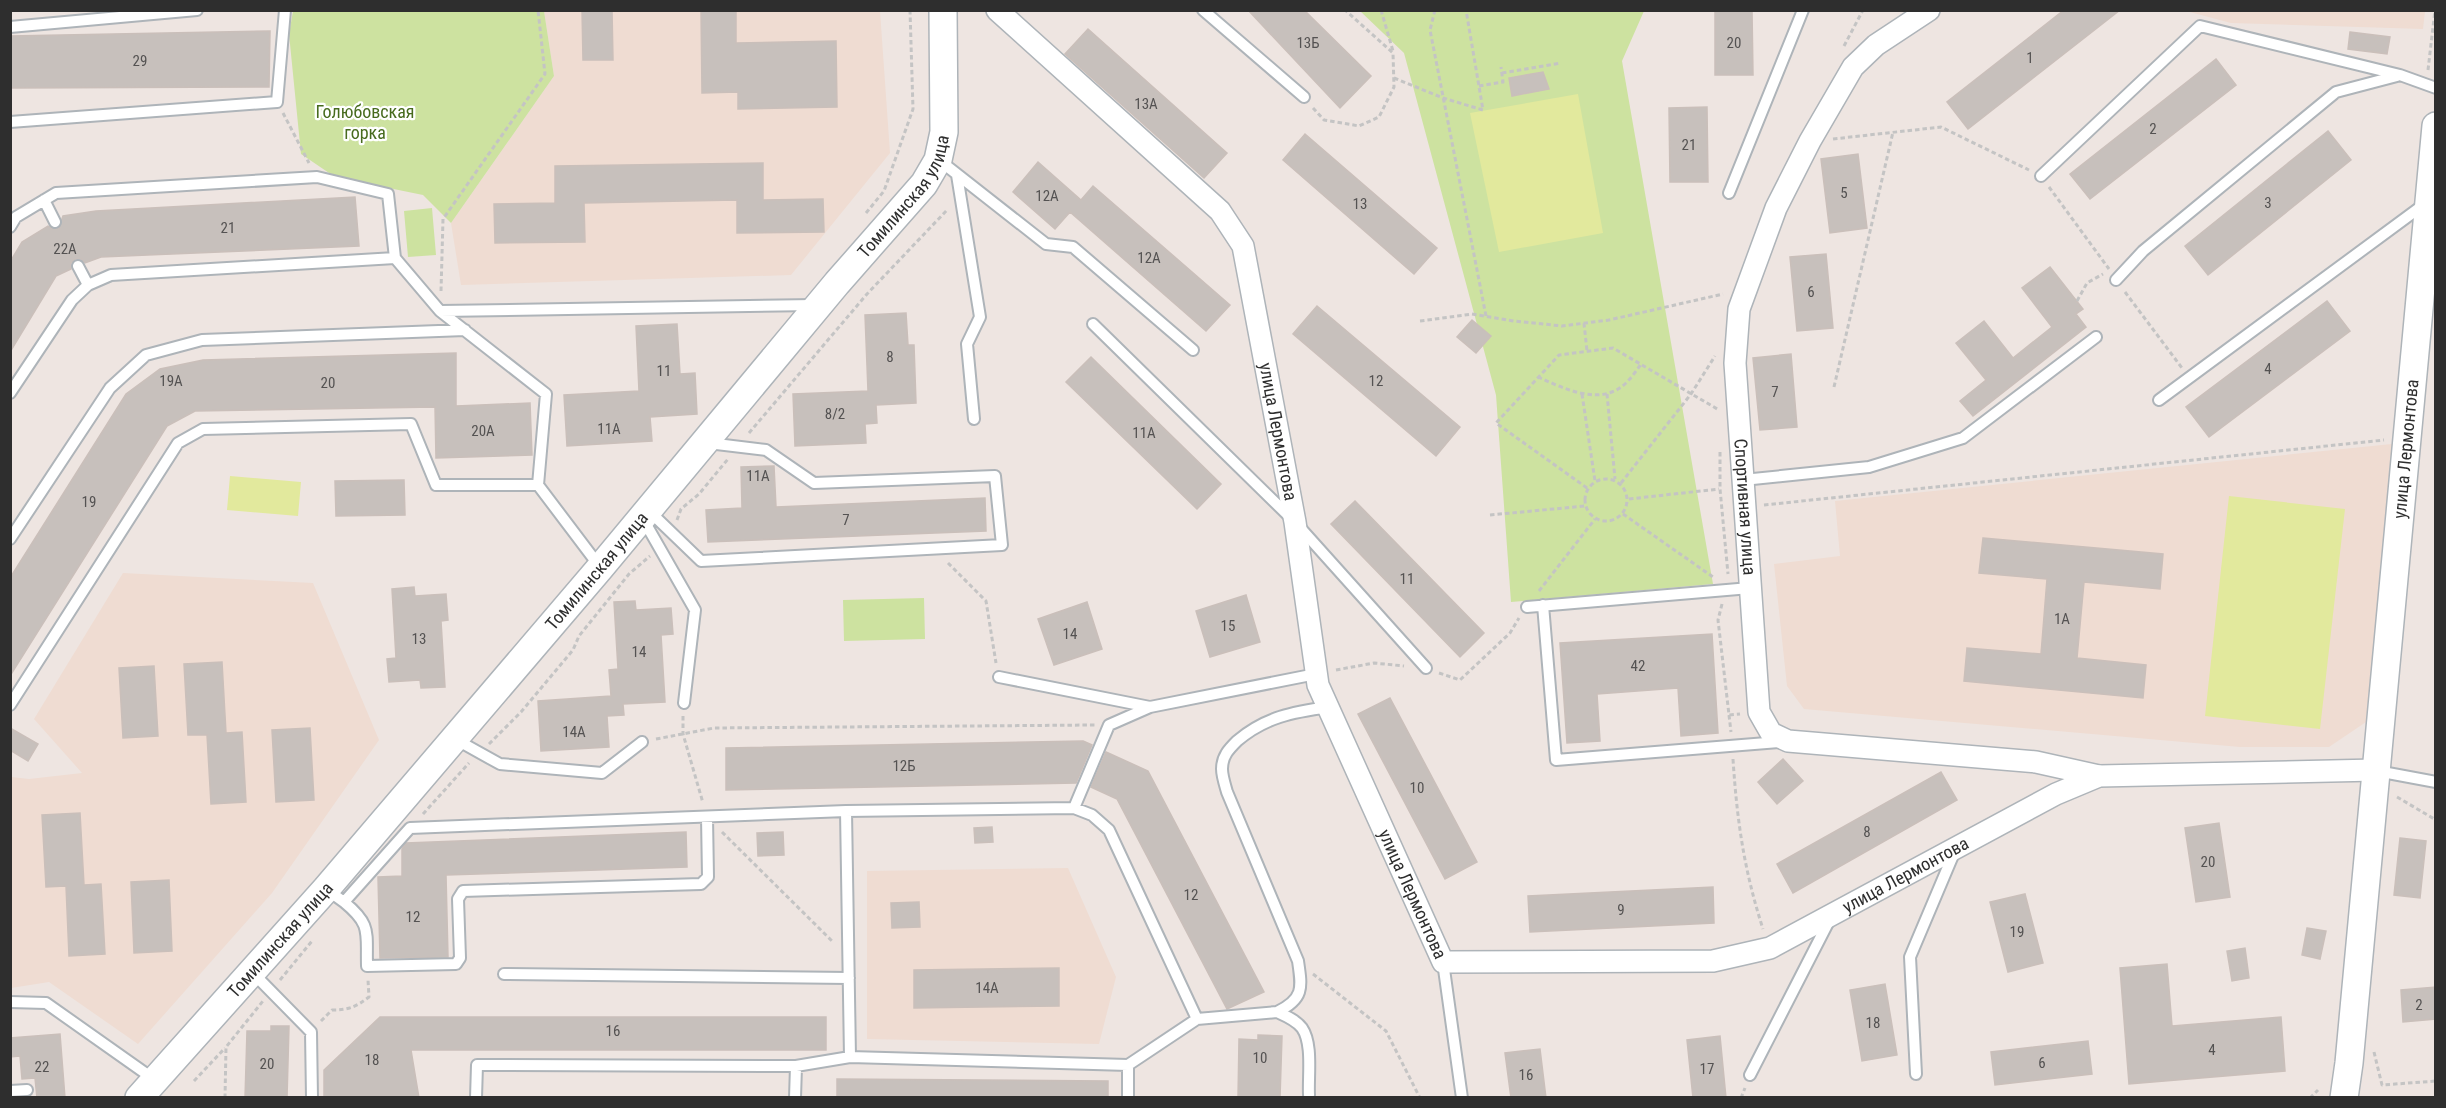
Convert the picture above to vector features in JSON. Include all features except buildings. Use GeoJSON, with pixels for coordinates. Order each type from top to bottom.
{"type":"FeatureCollection","features":[{"type":"Feature","properties":{"kind":"street","name":"Томилинская улица"},"geometry":{"type":"LineString","coordinates":[[147,1091],[251,972],[335,896],[455,739],[818,305],[924,184],[948,167],[944,132],[943,10]]}},
{"type":"Feature","properties":{"kind":"street","name":"улица Лермонтова"},"geometry":{"type":"LineString","coordinates":[[997,10],[1220,212],[1243,246],[1295,522],[1318,685],[1443,962],[1713,962],[1770,948],[2056,794],[2099,776],[2376,770]]}},
{"type":"Feature","properties":{"kind":"street","name":"Спортивная улица"},"geometry":{"type":"LineString","coordinates":[[1788,741],[1771,733],[1759,712],[1735,363],[1739,309],[1776,208],[1810,141],[1853,67],[1876,45],[1929,10]]}},
{"type":"Feature","properties":{"kind":"street","name":"улица Лермонтова"},"geometry":{"type":"LineString","coordinates":[[2344,1098],[2436,126]]}},
{"type":"Feature","properties":{"kind":"street"},"geometry":{"type":"LineString","coordinates":[[1788,741],[2036,762],[2099,776]]}},
{"type":"Feature","properties":{"kind":"lane"},"geometry":{"type":"LineString","coordinates":[[10,27],[197,10]]}},
{"type":"Feature","properties":{"kind":"lane"},"geometry":{"type":"LineString","coordinates":[[10,122],[277,102],[285,10]]}},
{"type":"Feature","properties":{"kind":"lane"},"geometry":{"type":"LineString","coordinates":[[1203,10],[1304,97]]}},
{"type":"Feature","properties":{"kind":"lane"},"geometry":{"type":"LineString","coordinates":[[1729,193],[1803,10]]}},
{"type":"Feature","properties":{"kind":"lane"},"geometry":{"type":"LineString","coordinates":[[2041,176],[2200,26],[2400,75],[2436,88]]}},
{"type":"Feature","properties":{"kind":"lane"},"geometry":{"type":"LineString","coordinates":[[2116,280],[2143,250],[2336,92],[2400,75]]}},
{"type":"Feature","properties":{"kind":"lane"},"geometry":{"type":"LineString","coordinates":[[948,167],[961,195],[980,317],[967,344],[974,419]]}},
{"type":"Feature","properties":{"kind":"lane"},"geometry":{"type":"LineString","coordinates":[[948,167],[1046,244],[1073,247],[1193,350]]}},
{"type":"Feature","properties":{"kind":"lane"},"geometry":{"type":"LineString","coordinates":[[10,227],[16,217],[56,193],[317,177],[387,194],[395,258],[440,311],[546,394],[538,485],[600,567]]}},
{"type":"Feature","properties":{"kind":"lane"},"geometry":{"type":"LineString","coordinates":[[44,200],[55,222]]}},
{"type":"Feature","properties":{"kind":"lane"},"geometry":{"type":"LineString","coordinates":[[2159,400],[2428,201]]}},
{"type":"Feature","properties":{"kind":"lane"},"geometry":{"type":"LineString","coordinates":[[10,393],[72,300],[88,285],[111,275],[395,258]]}},
{"type":"Feature","properties":{"kind":"lane"},"geometry":{"type":"LineString","coordinates":[[78,266],[88,285]]}},
{"type":"Feature","properties":{"kind":"lane"},"geometry":{"type":"LineString","coordinates":[[440,311],[818,305]]}},
{"type":"Feature","properties":{"kind":"lane"},"geometry":{"type":"LineString","coordinates":[[1093,324],[1295,522],[1426,668]]}},
{"type":"Feature","properties":{"kind":"lane"},"geometry":{"type":"LineString","coordinates":[[10,539],[110,388],[146,355],[202,340],[465,330]]}},
{"type":"Feature","properties":{"kind":"lane"},"geometry":{"type":"LineString","coordinates":[[1743,480],[1869,467],[1963,438],[2096,337]]}},
{"type":"Feature","properties":{"kind":"lane"},"geometry":{"type":"LineString","coordinates":[[10,705],[178,443],[203,429],[411,424],[436,485],[538,485]]}},
{"type":"Feature","properties":{"kind":"lane"},"geometry":{"type":"LineString","coordinates":[[644,513],[672,532],[701,561],[1002,545],[995,476],[814,483],[766,450],[704,443]]}},
{"type":"Feature","properties":{"kind":"lane"},"geometry":{"type":"LineString","coordinates":[[644,513],[658,547],[695,610],[684,703]]}},
{"type":"Feature","properties":{"kind":"lane"},"geometry":{"type":"LineString","coordinates":[[1527,607],[1750,588]]}},
{"type":"Feature","properties":{"kind":"lane"},"geometry":{"type":"LineString","coordinates":[[1543,605],[1556,760],[1788,741]]}},
{"type":"Feature","properties":{"kind":"lane"},"geometry":{"type":"LineString","coordinates":[[1074,807],[1109,725],[1150,707],[1316,674]]}},
{"type":"Feature","properties":{"kind":"lane"},"geometry":{"type":"LineString","coordinates":[[999,677],[1150,707]]}},
{"type":"Feature","properties":{"kind":"lane"},"geometry":{"type":"LineString","coordinates":[[477,1098],[477,1065],[796,1066],[850,1057],[1128,1065],[1197,1019],[1278,1012],[1289,1006],[1300,995],[1301,981],[1298,962],[1227,792],[1222,768],[1226,752],[1249,731],[1270,719],[1288,713],[1329,707]]}},
{"type":"Feature","properties":{"kind":"lane"},"geometry":{"type":"LineString","coordinates":[[455,739],[500,764],[602,773],[642,742]]}},
{"type":"Feature","properties":{"kind":"lane"},"geometry":{"type":"LineString","coordinates":[[2376,770],[2436,782]]}},
{"type":"Feature","properties":{"kind":"lane"},"geometry":{"type":"LineString","coordinates":[[707,817],[708,877],[701,884],[463,891],[458,899],[460,958],[456,964],[367,966],[365,923],[357,913],[335,896],[410,828],[846,811],[1074,807],[1092,815],[1109,830],[1197,1019]]}},
{"type":"Feature","properties":{"kind":"lane"},"geometry":{"type":"LineString","coordinates":[[846,811],[850,1057]]}},
{"type":"Feature","properties":{"kind":"lane"},"geometry":{"type":"LineString","coordinates":[[1916,1074],[1910,957],[1955,850]]}},
{"type":"Feature","properties":{"kind":"lane"},"geometry":{"type":"LineString","coordinates":[[1750,1075],[1832,913]]}},
{"type":"Feature","properties":{"kind":"lane"},"geometry":{"type":"LineString","coordinates":[[1443,962],[1462,1098]]}},
{"type":"Feature","properties":{"kind":"lane"},"geometry":{"type":"LineString","coordinates":[[251,972],[311,1032],[312,1098]]}},
{"type":"Feature","properties":{"kind":"lane"},"geometry":{"type":"LineString","coordinates":[[504,974],[849,978]]}},
{"type":"Feature","properties":{"kind":"lane"},"geometry":{"type":"LineString","coordinates":[[10,1002],[46,1003],[147,1091]]}},
{"type":"Feature","properties":{"kind":"lane"},"geometry":{"type":"LineString","coordinates":[[1278,1012],[1292,1019],[1302,1028],[1308,1044],[1309,1095]]}},
{"type":"Feature","properties":{"kind":"lane"},"geometry":{"type":"LineString","coordinates":[[1128,1065],[1128,1098]]}},
{"type":"Feature","properties":{"kind":"lane"},"geometry":{"type":"LineString","coordinates":[[795,1098],[796,1066]]}},
{"type":"Feature","properties":{"kind":"lane"},"geometry":{"type":"LineString","coordinates":[[10,1091],[27,1090]]}},
{"type":"Feature","properties":{"kind":"path"},"geometry":{"type":"LineString","coordinates":[[440,311],[443,219],[545,74],[538,10]]}},
{"type":"Feature","properties":{"kind":"path"},"geometry":{"type":"LineString","coordinates":[[862,218],[884,191],[913,109],[910,10]]}},
{"type":"Feature","properties":{"kind":"path"},"geometry":{"type":"LineString","coordinates":[[1345,10],[1393,53]]}},
{"type":"Feature","properties":{"kind":"path"},"geometry":{"type":"LineString","coordinates":[[1304,97],[1324,120],[1359,126],[1379,117],[1394,87],[1393,53],[1381,10]]}},
{"type":"Feature","properties":{"kind":"path"},"geometry":{"type":"LineString","coordinates":[[1435,10],[1431,30],[1486,316]]}},
{"type":"Feature","properties":{"kind":"path"},"geometry":{"type":"LineString","coordinates":[[1394,78],[1483,111],[1466,10]]}},
{"type":"Feature","properties":{"kind":"path"},"geometry":{"type":"LineString","coordinates":[[1502,73],[1561,63]]}},
{"type":"Feature","properties":{"kind":"path"},"geometry":{"type":"LineString","coordinates":[[1479,86],[1503,82],[1501,67]]}},
{"type":"Feature","properties":{"kind":"path"},"geometry":{"type":"LineString","coordinates":[[277,102],[317,177]]}},
{"type":"Feature","properties":{"kind":"path"},"geometry":{"type":"LineString","coordinates":[[1810,141],[1941,127],[2041,176],[2109,270],[2087,284],[2077,302]]}},
{"type":"Feature","properties":{"kind":"path"},"geometry":{"type":"LineString","coordinates":[[1834,387],[1893,132]]}},
{"type":"Feature","properties":{"kind":"path"},"geometry":{"type":"LineString","coordinates":[[672,532],[681,509],[699,494],[867,294],[961,195]]}},
{"type":"Feature","properties":{"kind":"path"},"geometry":{"type":"LineString","coordinates":[[2116,280],[2190,378]]}},
{"type":"Feature","properties":{"kind":"path"},"geometry":{"type":"LineString","coordinates":[[1420,321],[1472,314],[1562,326],[1608,320],[1748,288]]}},
{"type":"Feature","properties":{"kind":"path"},"geometry":{"type":"LineString","coordinates":[[1584,323],[1587,351]]}},
{"type":"Feature","properties":{"kind":"path"},"geometry":{"type":"LineString","coordinates":[[1587,488],[1496,423],[1560,355],[1613,348],[1720,410],[1740,418]]}},
{"type":"Feature","properties":{"kind":"path"},"geometry":{"type":"LineString","coordinates":[[1621,483],[1691,393],[1718,352]]}},
{"type":"Feature","properties":{"kind":"path"},"geometry":{"type":"LineString","coordinates":[[1538,377],[1569,392],[1607,394],[1625,384],[1641,364]]}},
{"type":"Feature","properties":{"kind":"path"},"geometry":{"type":"LineString","coordinates":[[1582,394],[1595,481]]}},
{"type":"Feature","properties":{"kind":"path"},"geometry":{"type":"LineString","coordinates":[[1607,394],[1615,479]]}},
{"type":"Feature","properties":{"kind":"path"},"geometry":{"type":"LineString","coordinates":[[1744,507],[2385,440]]}},
{"type":"Feature","properties":{"kind":"path"},"geometry":{"type":"LineString","coordinates":[[1603,478],[1615,479],[1621,483],[1629,499],[1623,514],[1610,522],[1595,519],[1585,506],[1587,488],[1603,478]]}},
{"type":"Feature","properties":{"kind":"path"},"geometry":{"type":"LineString","coordinates":[[1629,499],[1720,489]]}},
{"type":"Feature","properties":{"kind":"path"},"geometry":{"type":"LineString","coordinates":[[1490,515],[1585,506]]}},
{"type":"Feature","properties":{"kind":"path"},"geometry":{"type":"LineString","coordinates":[[1623,514],[1714,577],[1728,577]]}},
{"type":"Feature","properties":{"kind":"path"},"geometry":{"type":"LineString","coordinates":[[1316,674],[1374,663],[1426,668],[1460,680],[1510,633],[1527,607],[1595,519]]}},
{"type":"Feature","properties":{"kind":"path"},"geometry":{"type":"LineString","coordinates":[[433,804],[520,712],[573,650],[579,636],[629,574],[658,547]]}},
{"type":"Feature","properties":{"kind":"path"},"geometry":{"type":"LineString","coordinates":[[936,550],[986,601],[999,677]]}},
{"type":"Feature","properties":{"kind":"path"},"geometry":{"type":"LineString","coordinates":[[684,703],[683,734],[707,817],[848,957]]}},
{"type":"Feature","properties":{"kind":"path"},"geometry":{"type":"LineString","coordinates":[[1730,716],[1738,826],[1751,893],[1770,948]]}},
{"type":"Feature","properties":{"kind":"path"},"geometry":{"type":"LineString","coordinates":[[642,742],[714,728],[1109,725]]}},
{"type":"Feature","properties":{"kind":"path"},"geometry":{"type":"LineString","coordinates":[[2395,796],[2436,820]]}},
{"type":"Feature","properties":{"kind":"path"},"geometry":{"type":"LineString","coordinates":[[1298,962],[1386,1031],[1420,1098]]}},
{"type":"Feature","properties":{"kind":"path"},"geometry":{"type":"LineString","coordinates":[[311,1032],[332,1010],[347,1010],[358,1006],[369,997]]}},
{"type":"Feature","properties":{"kind":"path"},"geometry":{"type":"LineString","coordinates":[[194,1081],[226,1047]]}},
{"type":"Feature","properties":{"kind":"path"},"geometry":{"type":"LineString","coordinates":[[2382,1085],[2436,1081]]}},
{"type":"Feature","properties":{"kind":"path"},"geometry":{"type":"LineString","coordinates":[[2310,1098],[2318,1090]]}},
{"type":"Feature","properties":{"kind":"shaded area"},"geometry":{"type":"Polygon","coordinates":[[[544,11],[880,11],[890,153],[791,275],[461,285],[451,223],[554,76],[544,11]]]}},
{"type":"Feature","properties":{"kind":"shaded area"},"geometry":{"type":"Polygon","coordinates":[[[2186,11],[2425,11],[2423,29],[2231,23],[2186,11]]]}},
{"type":"Feature","properties":{"kind":"shaded area"},"geometry":{"type":"Polygon","coordinates":[[[2392,444],[2366,722],[2329,747],[2240,747],[1804,709],[1787,686],[1774,564],[1840,556],[1835,501],[2392,444]]]}},
{"type":"Feature","properties":{"kind":"shaded area"},"geometry":{"type":"Polygon","coordinates":[[[123,573],[313,583],[379,740],[272,893],[138,1044],[49,982],[11,988],[11,777],[29,779],[82,773],[34,719],[123,573]]]}},
{"type":"Feature","properties":{"kind":"shaded area"},"geometry":{"type":"Polygon","coordinates":[[[1068,868],[1116,977],[1099,1044],[867,1039],[867,871],[1068,868]]]}},
{"type":"Feature","properties":{"kind":"green space","name":"Голюбовская горка"},"geometry":{"type":"Polygon","coordinates":[[[293,11],[544,11],[554,76],[451,223],[423,195],[335,177],[301,154],[289,34],[293,11]]]}},
{"type":"Feature","properties":{"kind":"green space"},"geometry":{"type":"Polygon","coordinates":[[[1360,11],[1644,11],[1622,61],[1713,584],[1511,602],[1496,395],[1404,53],[1360,11]]]}},
{"type":"Feature","properties":{"kind":"green space"},"geometry":{"type":"Polygon","coordinates":[[[1578,94],[1603,233],[1499,252],[1470,113],[1578,94]]]}},
{"type":"Feature","properties":{"kind":"green space"},"geometry":{"type":"Polygon","coordinates":[[[432,208],[436,255],[408,257],[404,211],[432,208]]]}},
{"type":"Feature","properties":{"kind":"green space"},"geometry":{"type":"Polygon","coordinates":[[[230,476],[301,482],[298,516],[227,510],[230,476]]]}},
{"type":"Feature","properties":{"kind":"green space"},"geometry":{"type":"Polygon","coordinates":[[[2229,496],[2345,509],[2320,729],[2205,716],[2229,496]]]}},
{"type":"Feature","properties":{"kind":"green space"},"geometry":{"type":"Polygon","coordinates":[[[924,598],[925,639],[844,641],[843,600],[924,598]]]}}]}
